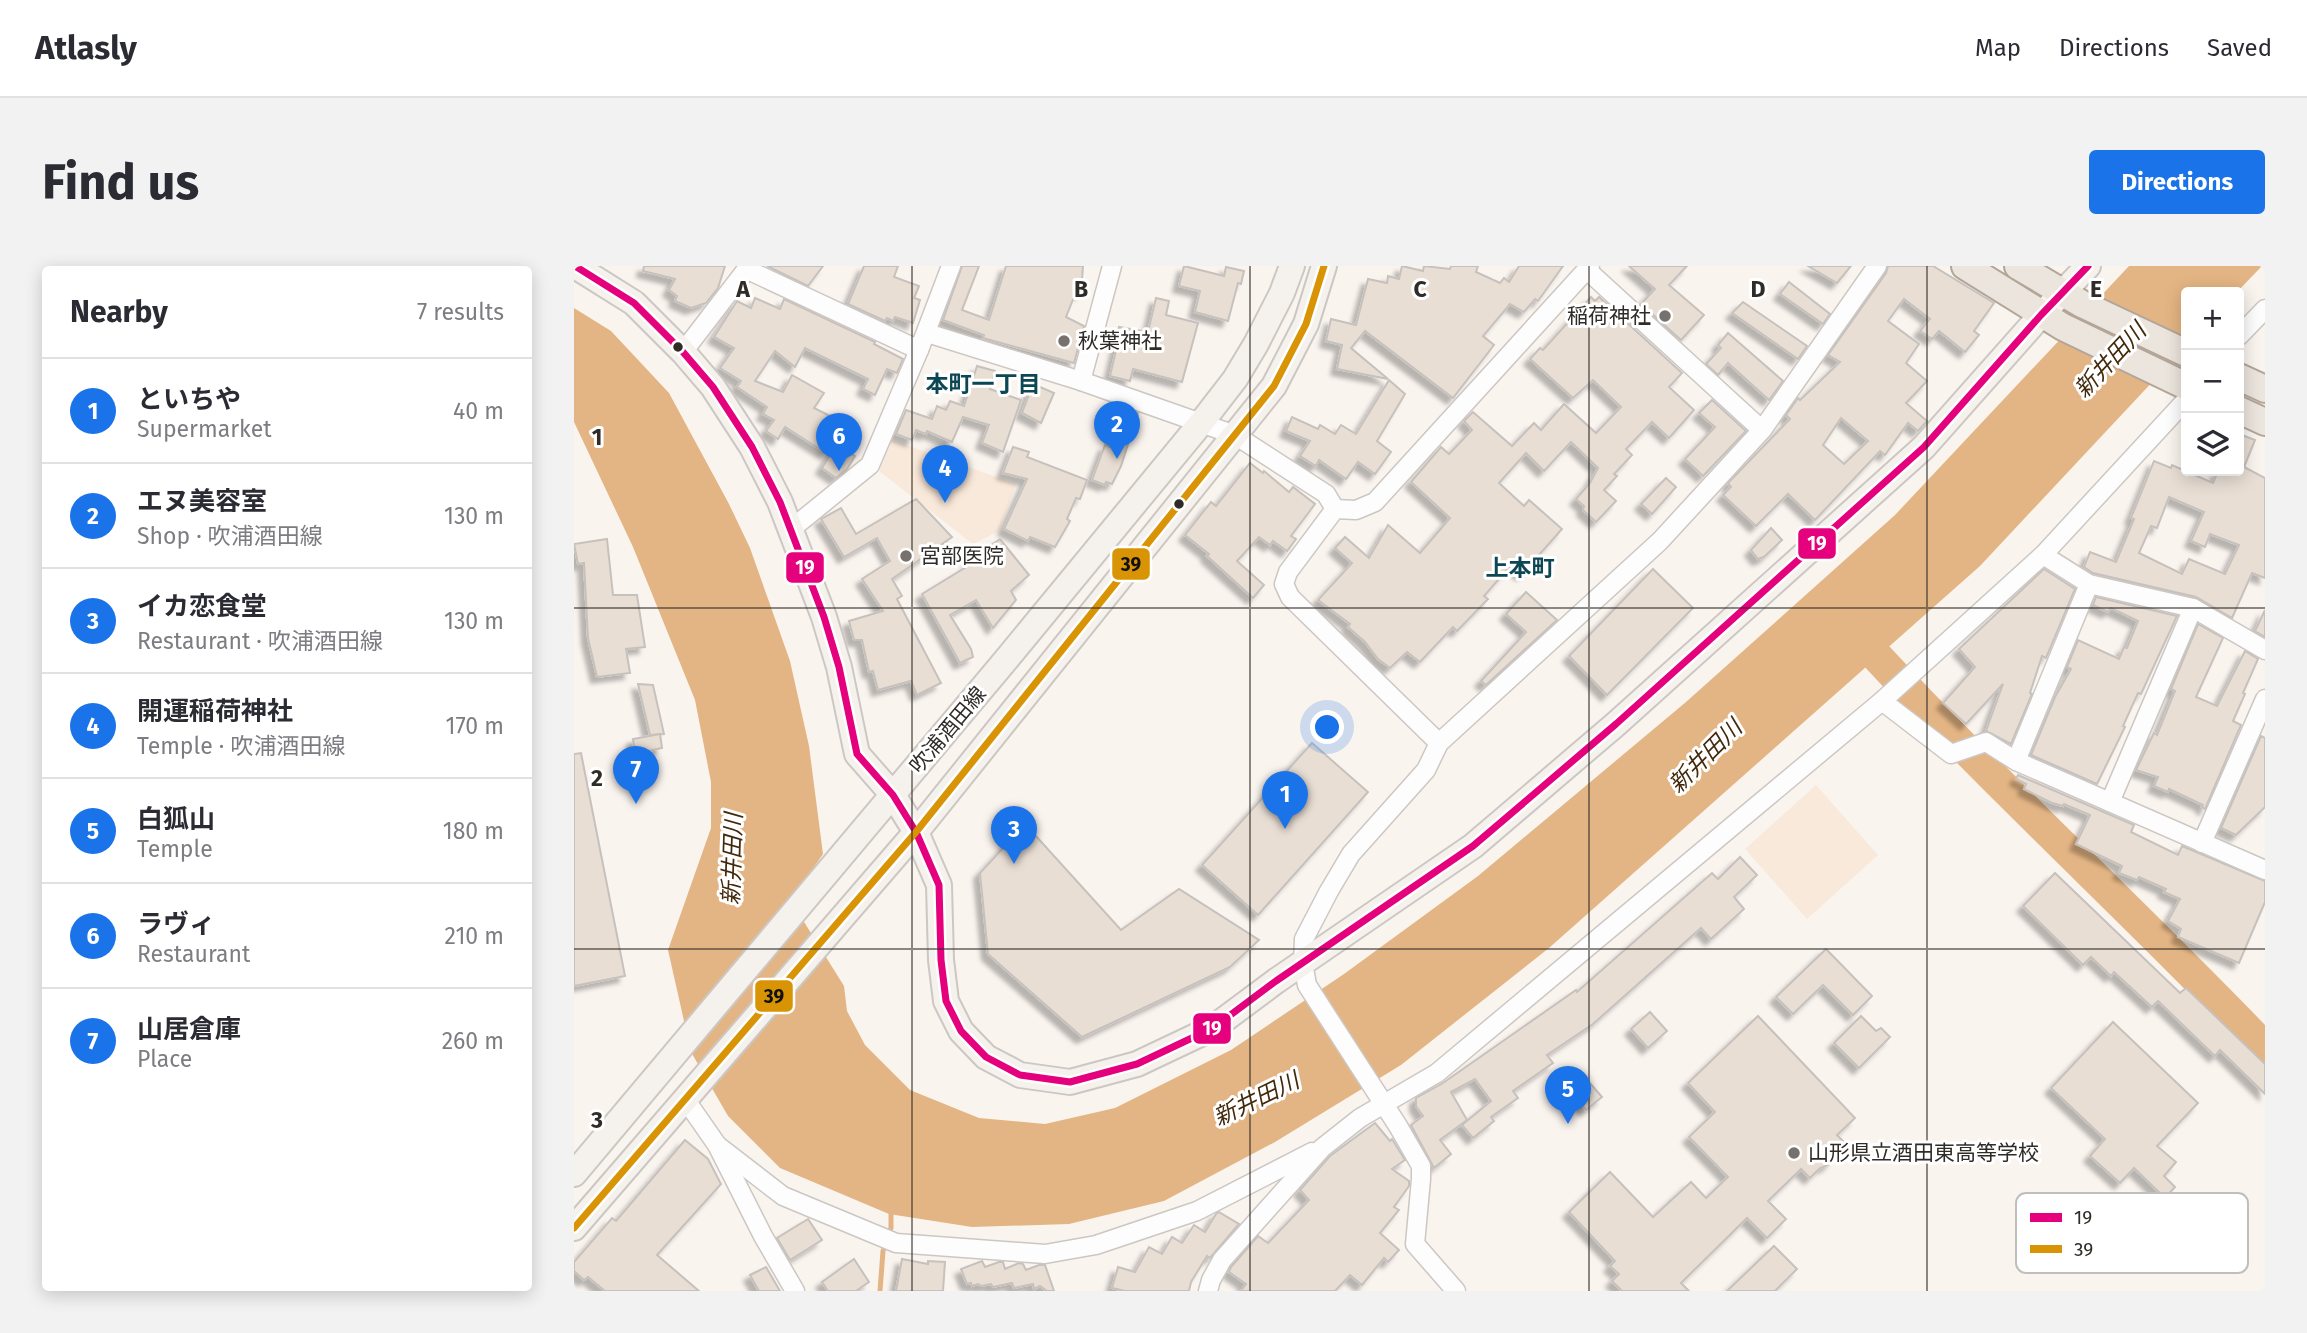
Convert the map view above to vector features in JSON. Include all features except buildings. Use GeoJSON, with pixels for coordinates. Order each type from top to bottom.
{"type":"FeatureCollection","features":[{"type":"Feature","properties":{"kind":"main road"},"geometry":{"type":"LineString","coordinates":[[575,266],[634,303],[683,352],[713,387],[752,447],[780,502],[824,617],[839,667],[857,754],[893,796],[916,832],[939,886],[941,960],[946,1001],[961,1031],[986,1057],[1020,1075],[1070,1082],[1137,1064],[1213,1028],[1305,974],[1473,846],[1616,724],[1924,447],[2072,299],[2088,266]]}},
{"type":"Feature","properties":{"kind":"main road","name":"吹浦酒田線"},"geometry":{"type":"LineString","coordinates":[[574,1174],[893,796],[1201,423],[1235,379],[1256,344],[1282,293],[1292,266]]}},
{"type":"Feature","properties":{"kind":"main road","name":"吹浦酒田線"},"geometry":{"type":"LineString","coordinates":[[574,1228],[916,832],[1274,386],[1306,324],[1324,266]]}},
{"type":"Feature","properties":{"kind":"main road"},"geometry":{"type":"LineString","coordinates":[[1965,266],[2052,321],[2181,387]]}},
{"type":"Feature","properties":{"kind":"main road"},"geometry":{"type":"LineString","coordinates":[[2018,266],[2072,299],[2181,351]]}},
{"type":"Feature","properties":{"kind":"main road"},"geometry":{"type":"LineString","coordinates":[[2244,380],[2265,390]]}},
{"type":"Feature","properties":{"kind":"main road"},"geometry":{"type":"LineString","coordinates":[[2244,412],[2265,422]]}},
{"type":"Feature","properties":{"kind":"street"},"geometry":{"type":"LineString","coordinates":[[790,530],[870,465],[927,333],[951,266]]}},
{"type":"Feature","properties":{"kind":"street"},"geometry":{"type":"LineString","coordinates":[[1081,380],[1112,266]]}},
{"type":"Feature","properties":{"kind":"street"},"geometry":{"type":"LineString","coordinates":[[1456,1291],[1415,1244],[1422,1179],[1420,1166],[1305,974],[1304,939],[1351,854],[1426,770],[1439,743],[1620,580],[1660,541],[1762,430],[1877,266]]}},
{"type":"Feature","properties":{"kind":"street"},"geometry":{"type":"LineString","coordinates":[[683,352],[748,268],[919,350]]}},
{"type":"Feature","properties":{"kind":"street"},"geometry":{"type":"LineString","coordinates":[[1335,509],[1356,510],[1375,502],[1588,268],[1762,430]]}},
{"type":"Feature","properties":{"kind":"street"},"geometry":{"type":"LineString","coordinates":[[2244,331],[2265,309]]}},
{"type":"Feature","properties":{"kind":"street"},"geometry":{"type":"LineString","coordinates":[[927,333],[1081,380],[1235,435],[1326,494],[1335,509]]}},
{"type":"Feature","properties":{"kind":"street"},"geometry":{"type":"LineString","coordinates":[[1208,1291],[1222,1260],[1322,1148],[1360,1118],[1437,1073],[1882,701],[2043,555],[2181,389]]}},
{"type":"Feature","properties":{"kind":"street"},"geometry":{"type":"LineString","coordinates":[[1335,509],[1288,572],[1284,584],[1290,597],[1439,743]]}},
{"type":"Feature","properties":{"kind":"street"},"geometry":{"type":"LineString","coordinates":[[2043,555],[2089,584],[2193,608],[2265,650]]}},
{"type":"Feature","properties":{"kind":"street"},"geometry":{"type":"LineString","coordinates":[[2016,761],[2089,584]]}},
{"type":"Feature","properties":{"kind":"street"},"geometry":{"type":"LineString","coordinates":[[2110,802],[2193,608]]}},
{"type":"Feature","properties":{"kind":"street"},"geometry":{"type":"LineString","coordinates":[[2202,843],[2265,699]]}},
{"type":"Feature","properties":{"kind":"street"},"geometry":{"type":"LineString","coordinates":[[1882,701],[1951,754],[1986,742],[2016,761],[2265,870]]}},
{"type":"Feature","properties":{"kind":"street"},"geometry":{"type":"LineString","coordinates":[[691,1092],[795,1291]]}},
{"type":"Feature","properties":{"kind":"street"},"geometry":{"type":"LineString","coordinates":[[717,1145],[783,1196],[888,1240],[1045,1254],[1096,1245],[1197,1211],[1322,1148]]}},
{"type":"Feature","properties":{"kind":"shaded area"},"geometry":{"type":"Polygon","coordinates":[[[892,440],[1016,484],[999,531],[973,544],[879,471],[892,440]]]}},
{"type":"Feature","properties":{"kind":"shaded area"},"geometry":{"type":"Polygon","coordinates":[[[1816,785],[1878,855],[1807,919],[1745,849],[1816,785]]]}},
{"type":"Feature","properties":{"kind":"water","name":"新井田川"},"geometry":{"type":"Polygon","coordinates":[[[2129,266],[2262,266],[2242,287],[2181,287],[2181,351],[1980,566],[1549,948],[1401,1065],[1275,1142],[1164,1201],[1069,1224],[972,1227],[889,1214],[780,1168],[728,1116],[691,1052],[668,950],[711,828],[711,782],[695,700],[633,547],[574,422],[574,308],[611,331],[669,393],[750,548],[790,661],[809,746],[823,854],[791,901],[844,986],[847,1011],[865,1045],[910,1090],[979,1118],[1045,1124],[1115,1108],[1231,1050],[1344,974],[1478,876],[1686,702],[1895,515],[2129,266]]]}},
{"type":"Feature","properties":{"kind":"waterway"},"geometry":{"type":"LineString","coordinates":[[1848,625],[2002,786],[2265,1048]]}},
{"type":"Feature","properties":{"kind":"waterway"},"geometry":{"type":"LineString","coordinates":[[880,1291],[883,1251],[891,1228],[891,1208]]}},
{"type":"Feature","properties":{"kind":"transit line","name":"19"},"geometry":{"type":"LineString","coordinates":[[575,266],[634,303],[683,352],[713,387],[752,447],[780,502],[824,617],[839,667],[857,754],[893,795],[916,832],[939,885],[941,960],[946,1001],[961,1031],[986,1057],[1020,1075],[1070,1082],[1137,1064],[1213,1028],[1276,981],[1473,846],[1616,724],[1924,447],[2088,266]]}},
{"type":"Feature","properties":{"kind":"transit line","name":"39"},"geometry":{"type":"LineString","coordinates":[[574,1228],[916,832],[1274,386],[1306,324],[1324,266]]}},
{"type":"Feature","properties":{"kind":"place","name":"稲荷神社"},"geometry":{"type":"Point","coordinates":[1665,316]}},
{"type":"Feature","properties":{"kind":"place","name":"秋葉神社"},"geometry":{"type":"Point","coordinates":[1064,341]}},
{"type":"Feature","properties":{"kind":"place","name":"エヌ美容室"},"geometry":{"type":"Point","coordinates":[1117,459]}},
{"type":"Feature","properties":{"kind":"place","name":"ラヴィ"},"geometry":{"type":"Point","coordinates":[839,471]}},
{"type":"Feature","properties":{"kind":"place","name":"開運稲荷神社"},"geometry":{"type":"Point","coordinates":[945,503]}},
{"type":"Feature","properties":{"kind":"place","name":"宮部医院"},"geometry":{"type":"Point","coordinates":[906,556]}},
{"type":"Feature","properties":{"kind":"place","name":"山居倉庫"},"geometry":{"type":"Point","coordinates":[636,804]}},
{"type":"Feature","properties":{"kind":"place","name":"といちや"},"geometry":{"type":"Point","coordinates":[1285,829]}},
{"type":"Feature","properties":{"kind":"place","name":"イカ恋食堂"},"geometry":{"type":"Point","coordinates":[1014,864]}},
{"type":"Feature","properties":{"kind":"place","name":"白狐山"},"geometry":{"type":"Point","coordinates":[1568,1124]}},
{"type":"Feature","properties":{"kind":"place","name":"山形県立酒田東高等学校"},"geometry":{"type":"Point","coordinates":[1794,1153]}},
{"type":"Feature","properties":{"kind":"district","name":"本町一丁目"},"geometry":{"type":"Point","coordinates":[983,384]}},
{"type":"Feature","properties":{"kind":"district","name":"上本町"},"geometry":{"type":"Point","coordinates":[1520,568]}}]}
